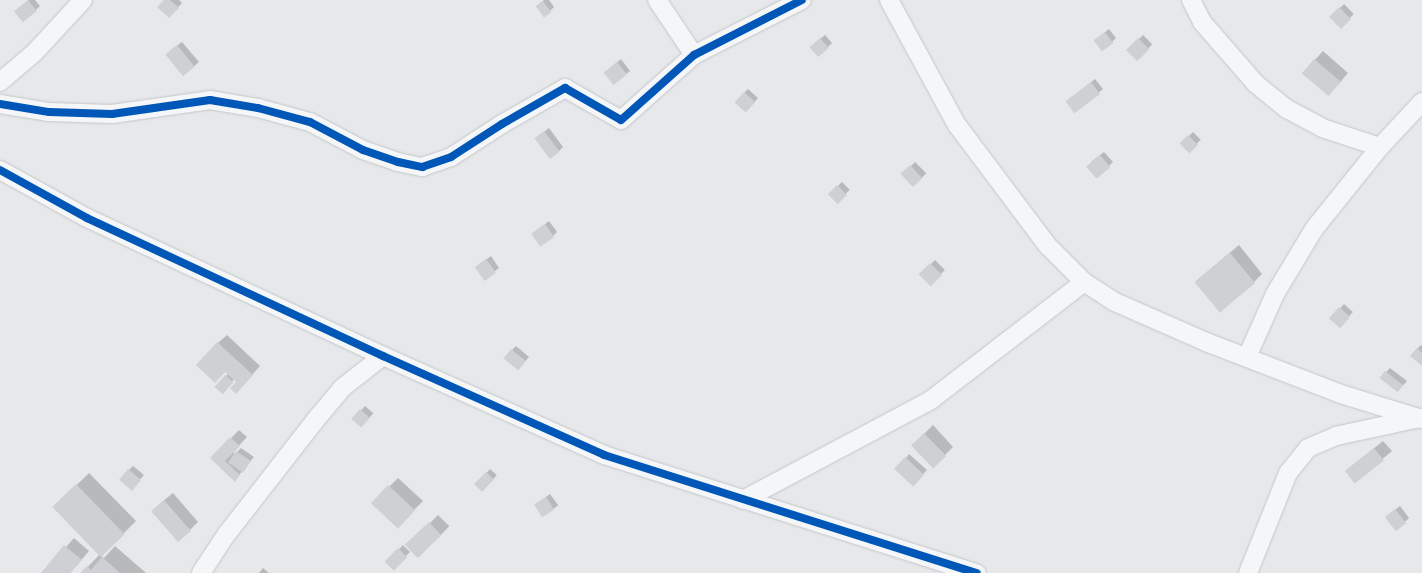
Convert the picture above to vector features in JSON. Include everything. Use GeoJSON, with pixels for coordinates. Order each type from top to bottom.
{"type":"FeatureCollection","features":[{"type":"Feature","properties":{"kind":"street"},"geometry":{"type":"LineString","coordinates":[[0,82],[34,53],[83,0]]}},
{"type":"Feature","properties":{"kind":"street"},"geometry":{"type":"LineString","coordinates":[[657,0],[694,55]]}},
{"type":"Feature","properties":{"kind":"street"},"geometry":{"type":"LineString","coordinates":[[0,104],[49,112],[112,114],[210,100],[258,108],[310,122],[363,150],[398,162],[422,167],[451,157],[502,124],[565,88],[621,120],[694,55],[802,0]]}},
{"type":"Feature","properties":{"kind":"street"},"geometry":{"type":"LineString","coordinates":[[889,0],[957,125],[1048,246],[1084,282],[1115,302],[1206,342],[1341,394],[1421,418]]}},
{"type":"Feature","properties":{"kind":"street"},"geometry":{"type":"LineString","coordinates":[[1191,0],[1202,22],[1256,84],[1287,109],[1322,128],[1380,147]]}},
{"type":"Feature","properties":{"kind":"street"},"geometry":{"type":"LineString","coordinates":[[1247,357],[1275,294],[1314,229],[1380,147],[1422,102]]}},
{"type":"Feature","properties":{"kind":"street"},"geometry":{"type":"LineString","coordinates":[[0,170],[88,218],[383,356],[604,455],[977,573]]}},
{"type":"Feature","properties":{"kind":"street"},"geometry":{"type":"LineString","coordinates":[[743,500],[931,400],[1084,282]]}},
{"type":"Feature","properties":{"kind":"street"},"geometry":{"type":"LineString","coordinates":[[201,573],[226,535],[342,388],[383,356]]}},
{"type":"Feature","properties":{"kind":"street"},"geometry":{"type":"LineString","coordinates":[[1248,573],[1288,473],[1308,448],[1336,436],[1421,418]]}},
{"type":"Feature","properties":{"kind":"building"},"geometry":{"type":"Polygon","coordinates":[[[28,0],[37,11],[23,22],[14,11],[28,0]]]}},
{"type":"Feature","properties":{"kind":"building"},"geometry":{"type":"Polygon","coordinates":[[[164,0],[170,0],[179,8],[169,18],[157,7],[164,0]]]}},
{"type":"Feature","properties":{"kind":"building"},"geometry":{"type":"Polygon","coordinates":[[[543,1],[551,12],[544,18],[536,6],[543,1]]]}},
{"type":"Feature","properties":{"kind":"building"},"geometry":{"type":"Polygon","coordinates":[[[1339,7],[1351,19],[1341,29],[1329,17],[1339,7]]]}},
{"type":"Feature","properties":{"kind":"building"},"geometry":{"type":"Polygon","coordinates":[[[1105,32],[1113,43],[1102,52],[1094,40],[1105,32]]]}},
{"type":"Feature","properties":{"kind":"building"},"geometry":{"type":"Polygon","coordinates":[[[820,38],[829,48],[818,57],[810,47],[820,38]]]}},
{"type":"Feature","properties":{"kind":"building"},"geometry":{"type":"Polygon","coordinates":[[[1138,38],[1149,49],[1137,61],[1126,50],[1138,38]]]}},
{"type":"Feature","properties":{"kind":"building"},"geometry":{"type":"Polygon","coordinates":[[[177,45],[195,67],[183,76],[165,54],[177,45]]]}},
{"type":"Feature","properties":{"kind":"building"},"geometry":{"type":"Polygon","coordinates":[[[1314,59],[1341,81],[1329,96],[1302,74],[1314,59]]]}},
{"type":"Feature","properties":{"kind":"building"},"geometry":{"type":"Polygon","coordinates":[[[617,62],[627,75],[613,85],[604,72],[617,62]]]}},
{"type":"Feature","properties":{"kind":"building"},"geometry":{"type":"Polygon","coordinates":[[[1091,82],[1100,94],[1074,113],[1065,101],[1091,82]]]}},
{"type":"Feature","properties":{"kind":"building"},"geometry":{"type":"Polygon","coordinates":[[[744,92],[755,102],[746,112],[735,102],[744,92]]]}},
{"type":"Feature","properties":{"kind":"building"},"geometry":{"type":"Polygon","coordinates":[[[544,131],[560,152],[550,159],[534,138],[544,131]]]}},
{"type":"Feature","properties":{"kind":"building"},"geometry":{"type":"Polygon","coordinates":[[[1188,135],[1198,145],[1189,153],[1180,143],[1188,135]]]}},
{"type":"Feature","properties":{"kind":"building"},"geometry":{"type":"Polygon","coordinates":[[[1100,155],[1110,167],[1096,179],[1086,167],[1100,155]]]}},
{"type":"Feature","properties":{"kind":"building"},"geometry":{"type":"Polygon","coordinates":[[[910,165],[922,178],[913,187],[900,174],[910,165]]]}},
{"type":"Feature","properties":{"kind":"building"},"geometry":{"type":"Polygon","coordinates":[[[837,185],[847,195],[838,204],[828,194],[837,185]]]}},
{"type":"Feature","properties":{"kind":"building"},"geometry":{"type":"Polygon","coordinates":[[[545,224],[554,237],[540,247],[531,234],[545,224]]]}},
{"type":"Feature","properties":{"kind":"building"},"geometry":{"type":"Polygon","coordinates":[[[1230,253],[1255,283],[1220,312],[1195,283],[1230,253]]]}},
{"type":"Feature","properties":{"kind":"building"},"geometry":{"type":"Polygon","coordinates":[[[486,259],[496,273],[485,281],[475,267],[486,259]]]}},
{"type":"Feature","properties":{"kind":"building"},"geometry":{"type":"Polygon","coordinates":[[[930,263],[942,275],[931,286],[919,274],[930,263]]]}},
{"type":"Feature","properties":{"kind":"building"},"geometry":{"type":"Polygon","coordinates":[[[1339,307],[1350,317],[1340,328],[1329,318],[1339,307]]]}},
{"type":"Feature","properties":{"kind":"building"},"geometry":{"type":"Polygon","coordinates":[[[217,342],[253,375],[236,394],[230,388],[236,382],[225,372],[215,383],[196,365],[217,342]]]}},
{"type":"Feature","properties":{"kind":"building"},"geometry":{"type":"Polygon","coordinates":[[[1417,348],[1422,353],[1422,366],[1410,356],[1417,348]]]}},
{"type":"Feature","properties":{"kind":"building"},"geometry":{"type":"Polygon","coordinates":[[[511,349],[526,361],[518,370],[503,358],[511,349]]]}},
{"type":"Feature","properties":{"kind":"building"},"geometry":{"type":"Polygon","coordinates":[[[1385,371],[1403,385],[1398,392],[1379,378],[1385,371]]]}},
{"type":"Feature","properties":{"kind":"building"},"geometry":{"type":"Polygon","coordinates":[[[225,375],[233,382],[223,394],[215,387],[225,375]]]}},
{"type":"Feature","properties":{"kind":"building"},"geometry":{"type":"Polygon","coordinates":[[[360,409],[370,418],[361,427],[351,419],[360,409]]]}},
{"type":"Feature","properties":{"kind":"building"},"geometry":{"type":"Polygon","coordinates":[[[924,433],[946,456],[933,469],[911,446],[924,433]]]}},
{"type":"Feature","properties":{"kind":"building"},"geometry":{"type":"Polygon","coordinates":[[[230,437],[240,446],[225,461],[240,475],[235,482],[210,458],[230,437]]]}},
{"type":"Feature","properties":{"kind":"building"},"geometry":{"type":"Polygon","coordinates":[[[1374,448],[1384,461],[1355,483],[1345,471],[1374,448]]]}},
{"type":"Feature","properties":{"kind":"building"},"geometry":{"type":"Polygon","coordinates":[[[236,451],[251,461],[243,473],[228,463],[236,451]]]}},
{"type":"Feature","properties":{"kind":"building"},"geometry":{"type":"Polygon","coordinates":[[[905,457],[924,475],[913,486],[894,469],[905,457]]]}},
{"type":"Feature","properties":{"kind":"building"},"geometry":{"type":"Polygon","coordinates":[[[128,469],[141,480],[132,491],[119,480],[128,469]]]}},
{"type":"Feature","properties":{"kind":"building"},"geometry":{"type":"Polygon","coordinates":[[[486,472],[494,480],[482,492],[474,484],[486,472]]]}},
{"type":"Feature","properties":{"kind":"building"},"geometry":{"type":"Polygon","coordinates":[[[76,484],[125,534],[101,557],[52,507],[76,484]]]}},
{"type":"Feature","properties":{"kind":"building"},"geometry":{"type":"Polygon","coordinates":[[[388,485],[415,510],[398,529],[371,503],[388,485]]]}},
{"type":"Feature","properties":{"kind":"building"},"geometry":{"type":"Polygon","coordinates":[[[546,497],[554,510],[542,517],[534,504],[546,497]]]}},
{"type":"Feature","properties":{"kind":"building"},"geometry":{"type":"Polygon","coordinates":[[[164,500],[191,531],[178,542],[151,511],[164,500]]]}},
{"type":"Feature","properties":{"kind":"building"},"geometry":{"type":"Polygon","coordinates":[[[1395,509],[1406,523],[1396,531],[1385,517],[1395,509]]]}},
{"type":"Feature","properties":{"kind":"building"},"geometry":{"type":"Polygon","coordinates":[[[429,522],[441,535],[417,558],[405,545],[429,522]]]}},
{"type":"Feature","properties":{"kind":"building"},"geometry":{"type":"Polygon","coordinates":[[[64,545],[82,560],[70,573],[41,573],[64,545]]]}},
{"type":"Feature","properties":{"kind":"building"},"geometry":{"type":"Polygon","coordinates":[[[398,548],[407,557],[394,571],[385,561],[398,548]]]}},
{"type":"Feature","properties":{"kind":"building"},"geometry":{"type":"Polygon","coordinates":[[[102,557],[120,573],[80,573],[87,566],[91,570],[102,557]]]}},
{"type":"Feature","properties":{"kind":"cycle path"},"geometry":{"type":"LineString","coordinates":[[0,104],[49,112],[112,114],[210,100],[258,108],[310,122],[363,150],[398,162],[422,167],[451,157],[502,124],[565,88],[621,120],[694,55],[802,0]]}},
{"type":"Feature","properties":{"kind":"cycle path"},"geometry":{"type":"LineString","coordinates":[[0,170],[87,218],[383,356],[604,455],[977,573]]}}]}
